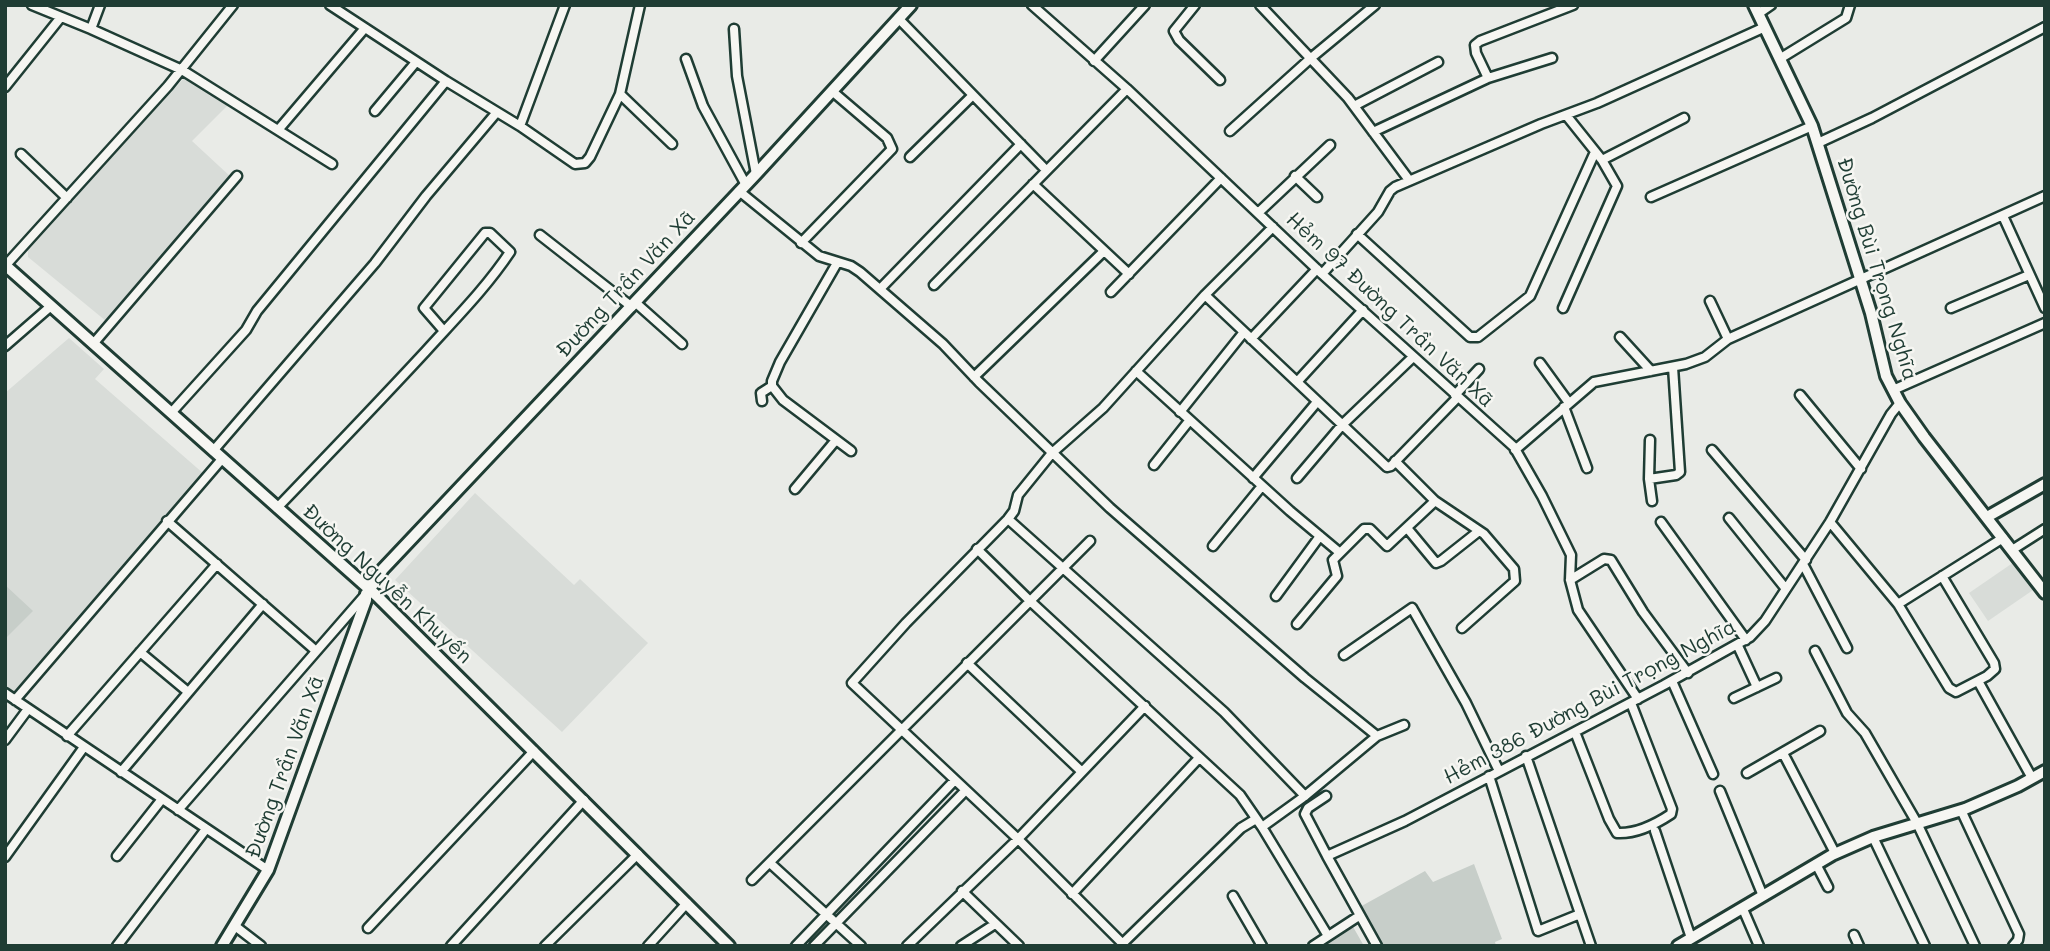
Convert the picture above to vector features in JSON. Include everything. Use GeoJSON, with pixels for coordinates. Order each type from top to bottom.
{"type":"FeatureCollection","features":[{"type":"Feature","properties":{"kind":"street"},"geometry":{"type":"LineString","coordinates":[[32,5],[182,70],[332,164]]}},
{"type":"Feature","properties":{"kind":"street"},"geometry":{"type":"LineString","coordinates":[[91,29],[100,5]]}},
{"type":"Feature","properties":{"kind":"street"},"geometry":{"type":"LineString","coordinates":[[6,265],[182,70],[233,5]]}},
{"type":"Feature","properties":{"kind":"street"},"geometry":{"type":"LineString","coordinates":[[330,5],[575,164],[584,163],[595,146],[620,94],[640,5]]}},
{"type":"Feature","properties":{"kind":"street"},"geometry":{"type":"LineString","coordinates":[[520,126],[565,5]]}},
{"type":"Feature","properties":{"kind":"street","name":"Đường Trần Văn Xã"},"geometry":{"type":"LineString","coordinates":[[222,946],[268,870],[368,592],[383,569],[757,174],[911,5]]}},
{"type":"Feature","properties":{"kind":"street","name":"Hẻm 97 Đường Trần Văn Xã"},"geometry":{"type":"LineString","coordinates":[[1032,5],[1127,89],[1515,450],[1542,496],[1571,555],[1570,580],[1578,610],[1634,701],[1672,808],[1671,814],[1654,824],[1617,833],[1609,820],[1576,732]]}},
{"type":"Feature","properties":{"kind":"street"},"geometry":{"type":"LineString","coordinates":[[1094,61],[1145,5]]}},
{"type":"Feature","properties":{"kind":"street"},"geometry":{"type":"LineString","coordinates":[[1195,5],[1174,31],[1179,40],[1220,80]]}},
{"type":"Feature","properties":{"kind":"street"},"geometry":{"type":"LineString","coordinates":[[1260,5],[1354,106],[1409,180]]}},
{"type":"Feature","properties":{"kind":"street"},"geometry":{"type":"LineString","coordinates":[[1230,131],[1375,5]]}},
{"type":"Feature","properties":{"kind":"street"},"geometry":{"type":"LineString","coordinates":[[1488,78],[1475,45],[1573,5]]}},
{"type":"Feature","properties":{"kind":"street"},"geometry":{"type":"LineString","coordinates":[[1756,10],[1771,5]]}},
{"type":"Feature","properties":{"kind":"street"},"geometry":{"type":"LineString","coordinates":[[1781,58],[1846,18],[1850,5]]}},
{"type":"Feature","properties":{"kind":"street","name":"Đường Bùi Trọng Nghĩa"},"geometry":{"type":"LineString","coordinates":[[1756,10],[1812,125],[1871,313],[1886,376],[1900,403],[2045,593]]}},
{"type":"Feature","properties":{"kind":"street"},"geometry":{"type":"LineString","coordinates":[[5,87],[61,17]]}},
{"type":"Feature","properties":{"kind":"street"},"geometry":{"type":"LineString","coordinates":[[898,18],[1046,170]]}},
{"type":"Feature","properties":{"kind":"street"},"geometry":{"type":"LineString","coordinates":[[1251,340],[1357,234],[1383,206],[1390,191],[1409,180],[1597,103],[1765,27]]}},
{"type":"Feature","properties":{"kind":"street"},"geometry":{"type":"LineString","coordinates":[[1818,143],[1872,118],[2045,27]]}},
{"type":"Feature","properties":{"kind":"street"},"geometry":{"type":"LineString","coordinates":[[279,129],[365,28]]}},
{"type":"Feature","properties":{"kind":"street"},"geometry":{"type":"LineString","coordinates":[[734,29],[737,76],[757,174]]}},
{"type":"Feature","properties":{"kind":"street"},"geometry":{"type":"LineString","coordinates":[[1373,132],[1488,78],[1552,58]]}},
{"type":"Feature","properties":{"kind":"street"},"geometry":{"type":"LineString","coordinates":[[686,59],[703,106],[742,188],[801,243],[819,256],[851,266],[880,289],[943,344],[1052,453],[1157,550],[1212,594],[1313,685],[1377,736]]}},
{"type":"Feature","properties":{"kind":"street"},"geometry":{"type":"LineString","coordinates":[[375,111],[416,62]]}},
{"type":"Feature","properties":{"kind":"street"},"geometry":{"type":"LineString","coordinates":[[1354,106],[1438,62]]}},
{"type":"Feature","properties":{"kind":"street"},"geometry":{"type":"LineString","coordinates":[[171,413],[246,330],[253,316],[446,81]]}},
{"type":"Feature","properties":{"kind":"street"},"geometry":{"type":"LineString","coordinates":[[934,285],[1127,89]]}},
{"type":"Feature","properties":{"kind":"street"},"geometry":{"type":"LineString","coordinates":[[801,243],[892,149],[887,138],[832,91]]}},
{"type":"Feature","properties":{"kind":"street"},"geometry":{"type":"LineString","coordinates":[[620,94],[672,144]]}},
{"type":"Feature","properties":{"kind":"street"},"geometry":{"type":"LineString","coordinates":[[910,157],[973,95]]}},
{"type":"Feature","properties":{"kind":"street"},"geometry":{"type":"LineString","coordinates":[[213,451],[375,264],[426,196],[497,112]]}},
{"type":"Feature","properties":{"kind":"street"},"geometry":{"type":"LineString","coordinates":[[1563,308],[1616,191],[1615,181],[1602,160],[1566,115]]}},
{"type":"Feature","properties":{"kind":"street"},"geometry":{"type":"LineString","coordinates":[[1602,160],[1685,118]]}},
{"type":"Feature","properties":{"kind":"street"},"geometry":{"type":"LineString","coordinates":[[1651,197],[1812,125]]}},
{"type":"Feature","properties":{"kind":"street"},"geometry":{"type":"LineString","coordinates":[[880,289],[1021,144]]}},
{"type":"Feature","properties":{"kind":"street"},"geometry":{"type":"LineString","coordinates":[[1258,213],[1330,145]]}},
{"type":"Feature","properties":{"kind":"street"},"geometry":{"type":"LineString","coordinates":[[1357,234],[1470,337],[1478,337],[1530,296],[1595,152]]}},
{"type":"Feature","properties":{"kind":"street"},"geometry":{"type":"LineString","coordinates":[[21,154],[66,198]]}},
{"type":"Feature","properties":{"kind":"street"},"geometry":{"type":"LineString","coordinates":[[93,344],[237,176]]}},
{"type":"Feature","properties":{"kind":"street"},"geometry":{"type":"LineString","coordinates":[[1295,176],[1317,197]]}},
{"type":"Feature","properties":{"kind":"street"},"geometry":{"type":"LineString","coordinates":[[1111,292],[1221,178]]}},
{"type":"Feature","properties":{"kind":"street"},"geometry":{"type":"LineString","coordinates":[[1033,184],[1129,274]]}},
{"type":"Feature","properties":{"kind":"street"},"geometry":{"type":"LineString","coordinates":[[1515,450],[1594,382],[1673,367],[1705,357],[1728,339],[2045,196]]}},
{"type":"Feature","properties":{"kind":"street"},"geometry":{"type":"LineString","coordinates":[[2003,216],[2045,308]]}},
{"type":"Feature","properties":{"kind":"street"},"geometry":{"type":"LineString","coordinates":[[1256,818],[1241,828],[1121,945],[1018,839],[852,683],[1008,519],[1014,511],[1018,495],[1052,453],[1103,408],[1205,295],[1273,227]]}},
{"type":"Feature","properties":{"kind":"street"},"geometry":{"type":"LineString","coordinates":[[278,508],[444,331],[490,280],[510,252],[490,233],[485,233],[425,307],[425,312],[444,331]]}},
{"type":"Feature","properties":{"kind":"street"},"geometry":{"type":"LineString","coordinates":[[540,235],[682,344]]}},
{"type":"Feature","properties":{"kind":"street"},"geometry":{"type":"LineString","coordinates":[[974,377],[1104,251]]}},
{"type":"Feature","properties":{"kind":"street"},"geometry":{"type":"LineString","coordinates":[[837,263],[772,377],[772,386],[783,400],[851,451]]}},
{"type":"Feature","properties":{"kind":"street","name":"Đường Nguyễn Khuyến"},"geometry":{"type":"LineString","coordinates":[[6,265],[368,592],[584,800],[729,946]]}},
{"type":"Feature","properties":{"kind":"street"},"geometry":{"type":"LineString","coordinates":[[1951,308],[2029,275]]}},
{"type":"Feature","properties":{"kind":"street"},"geometry":{"type":"LineString","coordinates":[[1205,295],[1387,467],[1457,396],[1479,369]]}},
{"type":"Feature","properties":{"kind":"street"},"geometry":{"type":"LineString","coordinates":[[1710,301],[1728,339]]}},
{"type":"Feature","properties":{"kind":"street"},"geometry":{"type":"LineString","coordinates":[[5,346],[51,306]]}},
{"type":"Feature","properties":{"kind":"street"},"geometry":{"type":"LineString","coordinates":[[1297,382],[1363,310]]}},
{"type":"Feature","properties":{"kind":"street"},"geometry":{"type":"LineString","coordinates":[[1893,390],[2045,323]]}},
{"type":"Feature","properties":{"kind":"street"},"geometry":{"type":"LineString","coordinates":[[1180,412],[1244,332]]}},
{"type":"Feature","properties":{"kind":"street"},"geometry":{"type":"LineString","coordinates":[[1620,337],[1651,371]]}},
{"type":"Feature","properties":{"kind":"street"},"geometry":{"type":"LineString","coordinates":[[1297,478],[1342,425],[1413,357]]}},
{"type":"Feature","properties":{"kind":"street"},"geometry":{"type":"LineString","coordinates":[[1540,363],[1566,405],[1587,468]]}},
{"type":"Feature","properties":{"kind":"street"},"geometry":{"type":"LineString","coordinates":[[1649,479],[1680,472],[1673,367]]}},
{"type":"Feature","properties":{"kind":"street"},"geometry":{"type":"LineString","coordinates":[[1136,371],[1339,552]]}},
{"type":"Feature","properties":{"kind":"street"},"geometry":{"type":"LineString","coordinates":[[759,394],[772,386]]}},
{"type":"Feature","properties":{"kind":"street"},"geometry":{"type":"LineString","coordinates":[[1800,395],[1861,469]]}},
{"type":"Feature","properties":{"kind":"street"},"geometry":{"type":"LineString","coordinates":[[1253,478],[1317,402]]}},
{"type":"Feature","properties":{"kind":"street","name":"Hẻm 386 Đường Bùi Trọng Nghĩa"},"geometry":{"type":"LineString","coordinates":[[1327,856],[1405,821],[1746,640],[1765,621],[1805,562],[1900,403]]}},
{"type":"Feature","properties":{"kind":"street"},"geometry":{"type":"LineString","coordinates":[[1154,466],[1189,421]]}},
{"type":"Feature","properties":{"kind":"street"},"geometry":{"type":"LineString","coordinates":[[795,489],[836,440]]}},
{"type":"Feature","properties":{"kind":"street"},"geometry":{"type":"LineString","coordinates":[[1650,440],[1649,479],[1652,501]]}},
{"type":"Feature","properties":{"kind":"street"},"geometry":{"type":"LineString","coordinates":[[1712,450],[1805,562],[1847,648]]}},
{"type":"Feature","properties":{"kind":"street"},"geometry":{"type":"LineString","coordinates":[[15,700],[222,459]]}},
{"type":"Feature","properties":{"kind":"street"},"geometry":{"type":"LineString","coordinates":[[1395,461],[1435,500],[1479,531],[1514,569],[1516,576],[1512,584],[1462,628]]}},
{"type":"Feature","properties":{"kind":"street"},"geometry":{"type":"LineString","coordinates":[[1987,517],[2045,484]]}},
{"type":"Feature","properties":{"kind":"street"},"geometry":{"type":"LineString","coordinates":[[1213,545],[1262,486]]}},
{"type":"Feature","properties":{"kind":"street"},"geometry":{"type":"LineString","coordinates":[[1297,624],[1337,576],[1332,563],[1339,552],[1368,528],[1387,546],[1435,500]]}},
{"type":"Feature","properties":{"kind":"street"},"geometry":{"type":"LineString","coordinates":[[1729,518],[1786,589]]}},
{"type":"Feature","properties":{"kind":"street"},"geometry":{"type":"LineString","coordinates":[[1008,519],[1224,712],[1305,796]]}},
{"type":"Feature","properties":{"kind":"street"},"geometry":{"type":"LineString","coordinates":[[167,521],[315,650]]}},
{"type":"Feature","properties":{"kind":"street"},"geometry":{"type":"LineString","coordinates":[[1661,522],[1746,640]]}},
{"type":"Feature","properties":{"kind":"street"},"geometry":{"type":"LineString","coordinates":[[1830,522],[1898,604],[1952,691],[1956,692],[1993,673],[1994,663],[1942,576]]}},
{"type":"Feature","properties":{"kind":"street"},"geometry":{"type":"LineString","coordinates":[[1407,528],[1436,562],[1441,561],[1479,531]]}},
{"type":"Feature","properties":{"kind":"street"},"geometry":{"type":"LineString","coordinates":[[2012,550],[2045,529]]}},
{"type":"Feature","properties":{"kind":"street"},"geometry":{"type":"LineString","coordinates":[[1276,596],[1320,536]]}},
{"type":"Feature","properties":{"kind":"street"},"geometry":{"type":"LineString","coordinates":[[1898,604],[2003,538]]}},
{"type":"Feature","properties":{"kind":"street"},"geometry":{"type":"LineString","coordinates":[[752,880],[1090,541]]}},
{"type":"Feature","properties":{"kind":"street"},"geometry":{"type":"LineString","coordinates":[[977,549],[1240,795],[1328,936]]}},
{"type":"Feature","properties":{"kind":"street"},"geometry":{"type":"LineString","coordinates":[[1570,580],[1604,559],[1611,560],[1643,612],[1688,673]]}},
{"type":"Feature","properties":{"kind":"street"},"geometry":{"type":"LineString","coordinates":[[67,736],[217,564]]}},
{"type":"Feature","properties":{"kind":"street"},"geometry":{"type":"LineString","coordinates":[[178,810],[368,592]]}},
{"type":"Feature","properties":{"kind":"street"},"geometry":{"type":"LineString","coordinates":[[121,772],[262,604]]}},
{"type":"Feature","properties":{"kind":"street"},"geometry":{"type":"LineString","coordinates":[[1344,654],[1412,608],[1466,703],[1499,771]]}},
{"type":"Feature","properties":{"kind":"street"},"geometry":{"type":"LineString","coordinates":[[1738,646],[1757,687]]}},
{"type":"Feature","properties":{"kind":"street"},"geometry":{"type":"LineString","coordinates":[[1815,651],[1847,713],[1865,733],[1917,823],[1975,946]]}},
{"type":"Feature","properties":{"kind":"street"},"geometry":{"type":"LineString","coordinates":[[140,652],[188,692]]}},
{"type":"Feature","properties":{"kind":"street"},"geometry":{"type":"LineString","coordinates":[[967,663],[1081,771]]}},
{"type":"Feature","properties":{"kind":"street"},"geometry":{"type":"LineString","coordinates":[[1734,698],[1776,678]]}},
{"type":"Feature","properties":{"kind":"street"},"geometry":{"type":"LineString","coordinates":[[1672,681],[1713,774]]}},
{"type":"Feature","properties":{"kind":"street"},"geometry":{"type":"LineString","coordinates":[[1978,681],[2032,778]]}},
{"type":"Feature","properties":{"kind":"street"},"geometry":{"type":"LineString","coordinates":[[5,693],[268,870]]}},
{"type":"Feature","properties":{"kind":"street"},"geometry":{"type":"LineString","coordinates":[[907,946],[1018,839],[1145,706]]}},
{"type":"Feature","properties":{"kind":"street"},"geometry":{"type":"LineString","coordinates":[[5,740],[28,709]]}},
{"type":"Feature","properties":{"kind":"street"},"geometry":{"type":"LineString","coordinates":[[1262,827],[1305,796],[1377,736],[1404,726]]}},
{"type":"Feature","properties":{"kind":"street"},"geometry":{"type":"LineString","coordinates":[[1747,773],[1820,731]]}},
{"type":"Feature","properties":{"kind":"street"},"geometry":{"type":"LineString","coordinates":[[5,857],[84,747]]}},
{"type":"Feature","properties":{"kind":"street"},"geometry":{"type":"LineString","coordinates":[[368,928],[534,751]]}},
{"type":"Feature","properties":{"kind":"street"},"geometry":{"type":"LineString","coordinates":[[1783,753],[1835,853]]}},
{"type":"Feature","properties":{"kind":"street"},"geometry":{"type":"LineString","coordinates":[[1525,757],[1591,946]]}},
{"type":"Feature","properties":{"kind":"street"},"geometry":{"type":"LineString","coordinates":[[1072,894],[1199,758]]}},
{"type":"Feature","properties":{"kind":"street"},"geometry":{"type":"LineString","coordinates":[[1678,946],[1835,853],[1873,837],[1961,810],[2045,771]]}},
{"type":"Feature","properties":{"kind":"street"},"geometry":{"type":"LineString","coordinates":[[1489,776],[1538,931],[1580,914]]}},
{"type":"Feature","properties":{"kind":"street"},"geometry":{"type":"LineString","coordinates":[[796,946],[954,781]]}},
{"type":"Feature","properties":{"kind":"street"},"geometry":{"type":"LineString","coordinates":[[814,946],[965,791]]}},
{"type":"Feature","properties":{"kind":"street"},"geometry":{"type":"LineString","coordinates":[[1720,791],[1763,897]]}},
{"type":"Feature","properties":{"kind":"street"},"geometry":{"type":"LineString","coordinates":[[1325,796],[1308,808],[1305,814],[1377,946]]}},
{"type":"Feature","properties":{"kind":"street"},"geometry":{"type":"LineString","coordinates":[[117,856],[162,799]]}},
{"type":"Feature","properties":{"kind":"street"},"geometry":{"type":"LineString","coordinates":[[451,946],[584,800]]}},
{"type":"Feature","properties":{"kind":"street"},"geometry":{"type":"LineString","coordinates":[[1961,810],[2018,934],[2018,940],[2013,946]]}},
{"type":"Feature","properties":{"kind":"street"},"geometry":{"type":"LineString","coordinates":[[117,946],[206,829]]}},
{"type":"Feature","properties":{"kind":"street"},"geometry":{"type":"LineString","coordinates":[[1655,831],[1691,938]]}},
{"type":"Feature","properties":{"kind":"street"},"geometry":{"type":"LineString","coordinates":[[1873,837],[1925,946]]}},
{"type":"Feature","properties":{"kind":"street"},"geometry":{"type":"LineString","coordinates":[[545,946],[638,854]]}},
{"type":"Feature","properties":{"kind":"street"},"geometry":{"type":"LineString","coordinates":[[770,863],[861,946]]}},
{"type":"Feature","properties":{"kind":"street"},"geometry":{"type":"LineString","coordinates":[[1816,864],[1828,887]]}},
{"type":"Feature","properties":{"kind":"street"},"geometry":{"type":"LineString","coordinates":[[962,891],[1019,946]]}},
{"type":"Feature","properties":{"kind":"street"},"geometry":{"type":"LineString","coordinates":[[1233,896],[1262,946]]}},
{"type":"Feature","properties":{"kind":"street"},"geometry":{"type":"LineString","coordinates":[[648,946],[687,903]]}},
{"type":"Feature","properties":{"kind":"street"},"geometry":{"type":"LineString","coordinates":[[1743,909],[1759,946]]}},
{"type":"Feature","properties":{"kind":"street"},"geometry":{"type":"LineString","coordinates":[[1313,946],[1359,916]]}},
{"type":"Feature","properties":{"kind":"street"},"geometry":{"type":"LineString","coordinates":[[961,946],[996,923]]}},
{"type":"Feature","properties":{"kind":"street"},"geometry":{"type":"LineString","coordinates":[[235,926],[261,946]]}},
{"type":"Feature","properties":{"kind":"street"},"geometry":{"type":"LineString","coordinates":[[1854,935],[1859,946]]}},
{"type":"Feature","properties":{"kind":"shaded area"},"geometry":{"type":"Polygon","coordinates":[[[186,76],[230,103],[192,141],[232,178],[106,321],[28,257],[28,248],[186,76]]]}},
{"type":"Feature","properties":{"kind":"shaded area"},"geometry":{"type":"Polygon","coordinates":[[[69,338],[104,369],[95,379],[204,474],[15,696],[5,690],[5,393],[69,338]]]}},
{"type":"Feature","properties":{"kind":"shaded area"},"geometry":{"type":"Polygon","coordinates":[[[475,493],[574,585],[580,579],[648,643],[562,732],[395,580],[475,493]]]}},
{"type":"Feature","properties":{"kind":"shaded area"},"geometry":{"type":"Polygon","coordinates":[[[2017,560],[2036,588],[1988,621],[1969,593],[2017,560]]]}},
{"type":"Feature","properties":{"kind":"shaded area"},"geometry":{"type":"Polygon","coordinates":[[[5,585],[33,611],[5,639],[5,585]]]}},
{"type":"Feature","properties":{"kind":"shaded area"},"geometry":{"type":"Polygon","coordinates":[[[1474,864],[1502,939],[1495,942],[1496,946],[1380,946],[1358,908],[1425,871],[1433,882],[1474,864]]]}},
{"type":"Feature","properties":{"kind":"shaded area"},"geometry":{"type":"Polygon","coordinates":[[[1352,925],[1364,946],[1319,946],[1352,925]]]}}]}
